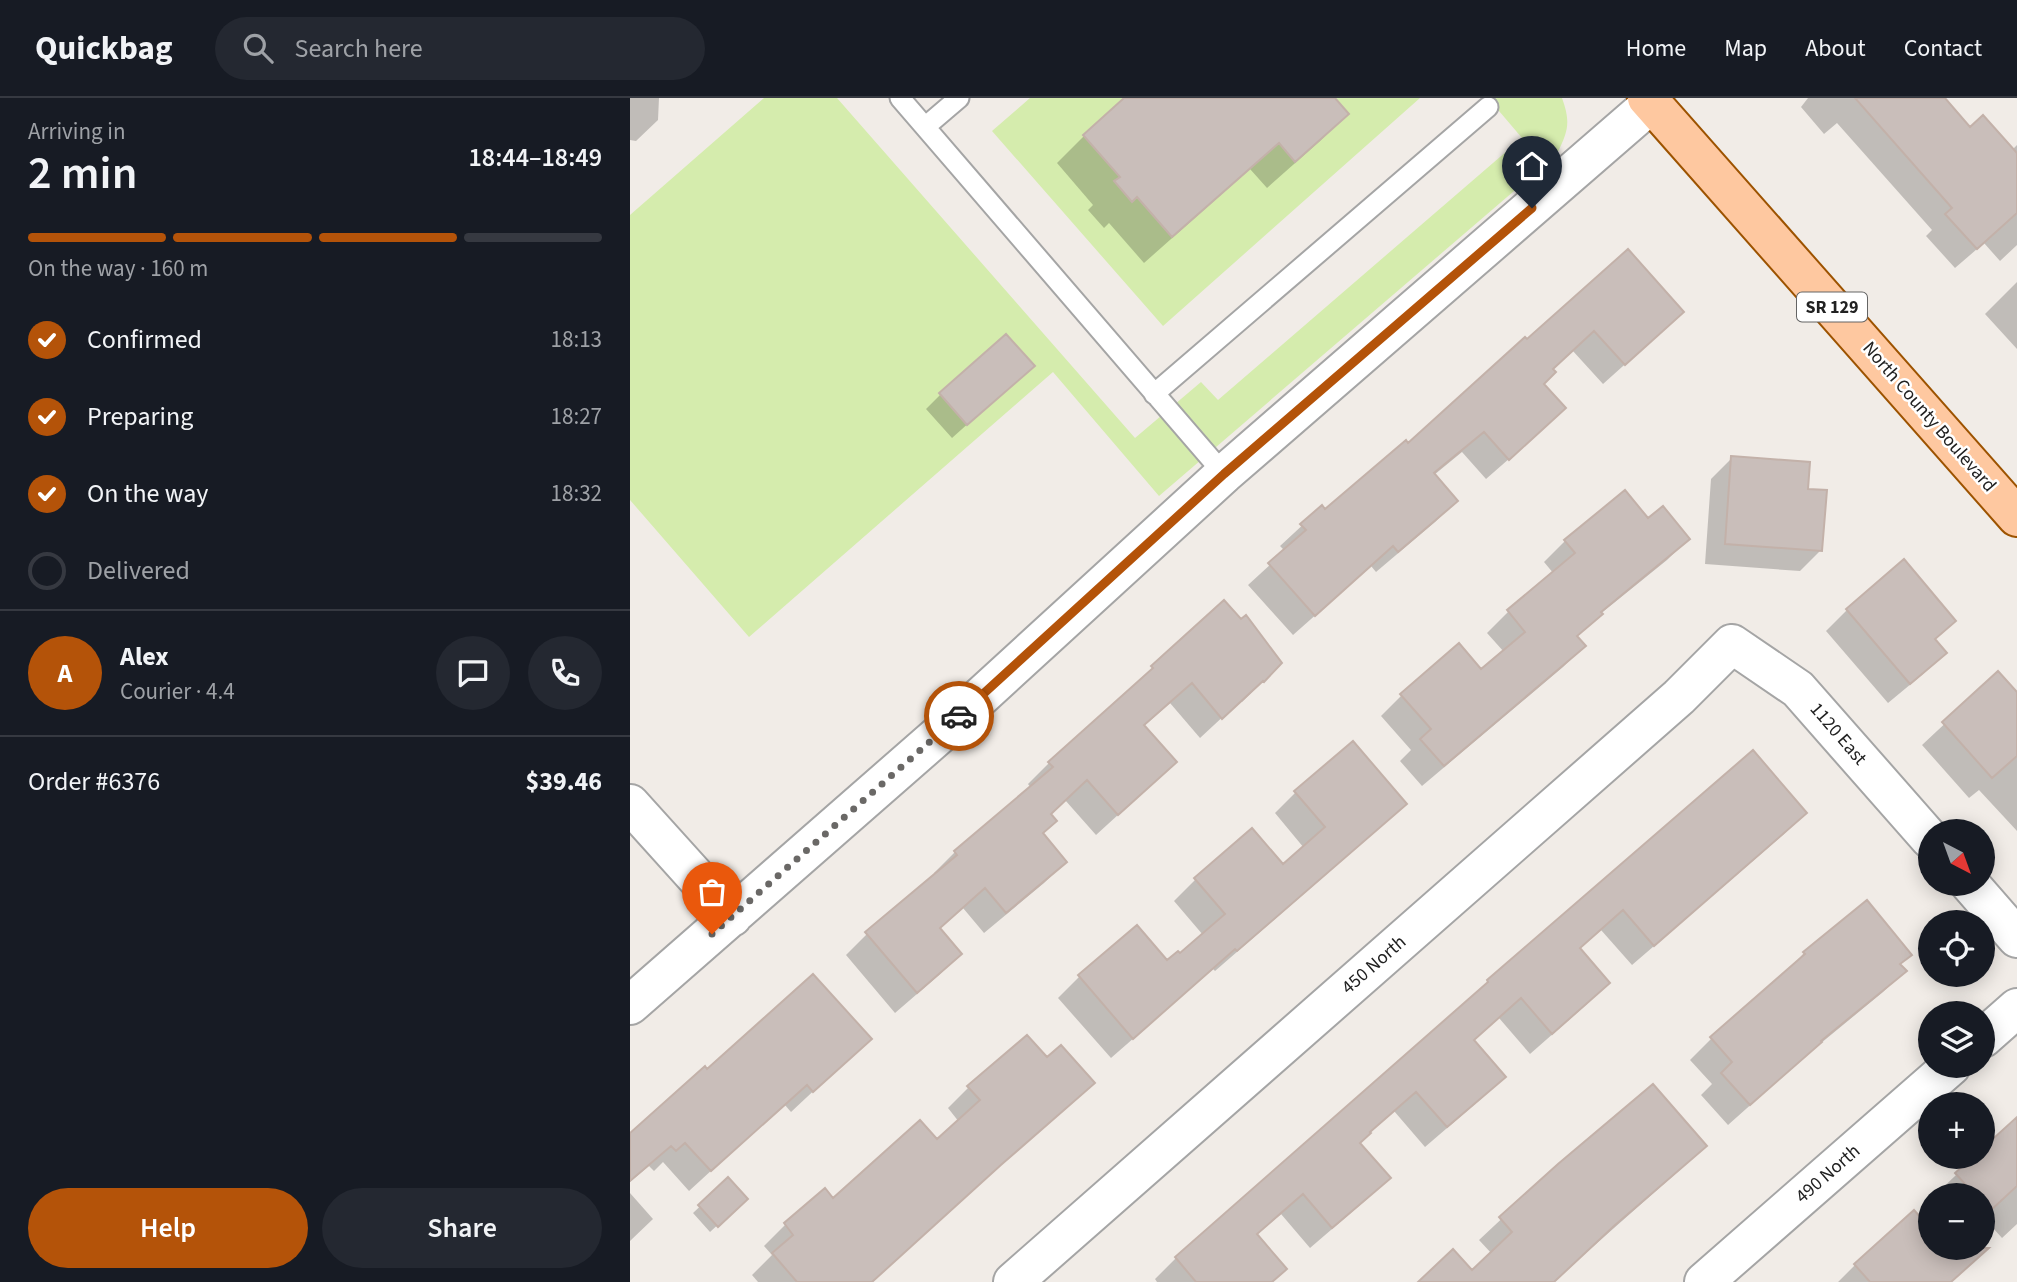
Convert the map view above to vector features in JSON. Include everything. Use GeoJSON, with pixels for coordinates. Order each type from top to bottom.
{"type":"FeatureCollection","features":[{"type":"Feature","properties":{"kind":"main road","name":"North County Boulevard"},"geometry":{"type":"LineString","coordinates":[[1649,101],[2017,517]]}},
{"type":"Feature","properties":{"kind":"street"},"geometry":{"type":"LineString","coordinates":[[630,1005],[942,732],[1224,474],[1649,101]]}},
{"type":"Feature","properties":{"kind":"street","name":"1120 East"},"geometry":{"type":"LineString","coordinates":[[1732,644],[1798,689],[1918,825]]}},
{"type":"Feature","properties":{"kind":"street","name":"450 North"},"geometry":{"type":"LineString","coordinates":[[1013,1282],[1679,697],[1732,644]]}},
{"type":"Feature","properties":{"kind":"street"},"geometry":{"type":"LineString","coordinates":[[630,804],[732,917]]}},
{"type":"Feature","properties":{"kind":"street"},"geometry":{"type":"LineString","coordinates":[[1980,896],[2017,938]]}},
{"type":"Feature","properties":{"kind":"street"},"geometry":{"type":"LineString","coordinates":[[1995,1027],[2017,1008]]}},
{"type":"Feature","properties":{"kind":"street","name":"490 North"},"geometry":{"type":"LineString","coordinates":[[1704,1282],[1937,1078]]}},
{"type":"Feature","properties":{"kind":"lane"},"geometry":{"type":"LineString","coordinates":[[900,98],[1224,474]]}},
{"type":"Feature","properties":{"kind":"lane"},"geometry":{"type":"LineString","coordinates":[[925,127],[959,98]]}},
{"type":"Feature","properties":{"kind":"lane"},"geometry":{"type":"LineString","coordinates":[[1154,394],[1488,107]]}},
{"type":"Feature","properties":{"kind":"green space"},"geometry":{"type":"Polygon","coordinates":[[[764,98],[837,98],[1135,438],[1201,382],[1218,400],[1522,138],[1488,98],[1562,98],[1567,121],[1566,133],[1557,154],[1159,496],[1053,372],[749,637],[630,500],[630,215],[764,98]]]}},
{"type":"Feature","properties":{"kind":"green space"},"geometry":{"type":"Polygon","coordinates":[[[1030,98],[1124,98],[1120,177],[1115,182],[1133,202],[1137,197],[1172,237],[1279,143],[1295,161],[1349,114],[1335,98],[1420,98],[1163,326],[992,131],[1030,98]]]}},
{"type":"Feature","properties":{"kind":"building"},"geometry":{"type":"Polygon","coordinates":[[[1124,98],[1335,98],[1349,114],[1295,162],[1279,143],[1172,237],[1137,197],[1132,202],[1114,181],[1120,177],[1083,135],[1124,98]]]}},
{"type":"Feature","properties":{"kind":"building"},"geometry":{"type":"Polygon","coordinates":[[[1855,98],[1945,98],[1970,127],[1983,115],[2017,153],[2017,213],[1977,249],[1945,214],[1952,208],[1855,98]]]}},
{"type":"Feature","properties":{"kind":"building"},"geometry":{"type":"Polygon","coordinates":[[[1628,249],[1684,312],[1625,365],[1594,331],[1553,369],[1556,372],[1544,384],[1566,408],[1509,460],[1484,432],[1434,473],[1458,501],[1398,552],[1393,546],[1315,616],[1268,563],[1306,530],[1300,524],[1322,505],[1325,509],[1406,440],[1408,443],[1525,337],[1527,339],[1628,249]]]}},
{"type":"Feature","properties":{"kind":"building"},"geometry":{"type":"Polygon","coordinates":[[[1006,334],[1035,366],[967,425],[939,393],[1006,334]]]}},
{"type":"Feature","properties":{"kind":"building"},"geometry":{"type":"Polygon","coordinates":[[[1731,456],[1810,462],[1808,489],[1827,490],[1822,551],[1725,544],[1731,456]]]}},
{"type":"Feature","properties":{"kind":"building"},"geometry":{"type":"Polygon","coordinates":[[[1625,490],[1648,518],[1663,506],[1690,539],[1601,612],[1603,614],[1577,636],[1586,646],[1444,766],[1420,739],[1431,729],[1400,694],[1459,643],[1481,669],[1525,632],[1507,610],[1575,553],[1564,540],[1625,490]]]}},
{"type":"Feature","properties":{"kind":"building"},"geometry":{"type":"Polygon","coordinates":[[[1904,559],[1956,621],[1935,639],[1947,653],[1910,684],[1846,609],[1904,559]]]}},
{"type":"Feature","properties":{"kind":"building"},"geometry":{"type":"Polygon","coordinates":[[[1224,600],[1241,619],[1246,615],[1282,663],[1222,719],[1192,683],[1144,725],[1177,762],[1118,815],[1087,780],[1051,814],[1057,821],[1043,833],[1067,862],[1006,913],[985,888],[940,928],[962,954],[917,993],[865,932],[957,855],[954,851],[1053,767],[1048,762],[1224,600]]]}},
{"type":"Feature","properties":{"kind":"building"},"geometry":{"type":"Polygon","coordinates":[[[1998,671],[2017,692],[2017,756],[1992,778],[1942,722],[1998,671]]]}},
{"type":"Feature","properties":{"kind":"building"},"geometry":{"type":"Polygon","coordinates":[[[1353,741],[1407,804],[1133,1039],[1078,975],[1137,925],[1167,960],[1178,951],[1180,953],[1225,914],[1194,878],[1252,828],[1283,864],[1325,827],[1294,791],[1353,741]]]}},
{"type":"Feature","properties":{"kind":"building"},"geometry":{"type":"Polygon","coordinates":[[[1753,750],[1807,813],[1654,946],[1623,910],[1580,948],[1610,983],[1552,1034],[1521,998],[1474,1040],[1506,1077],[1447,1127],[1416,1092],[1360,1143],[1391,1178],[1332,1228],[1303,1194],[1257,1234],[1287,1269],[1272,1282],[1196,1282],[1175,1257],[1488,982],[1487,980],[1753,750]]]}},
{"type":"Feature","properties":{"kind":"building"},"geometry":{"type":"Polygon","coordinates":[[[1867,900],[1912,955],[1900,964],[1907,971],[1821,1041],[1750,1105],[1721,1073],[1732,1062],[1710,1037],[1805,954],[1803,952],[1867,900]]]}},
{"type":"Feature","properties":{"kind":"building"},"geometry":{"type":"Polygon","coordinates":[[[813,974],[872,1039],[813,1092],[807,1085],[711,1171],[685,1143],[676,1151],[671,1146],[630,1181],[630,1133],[705,1066],[707,1069],[813,974]]]}},
{"type":"Feature","properties":{"kind":"building"},"geometry":{"type":"Polygon","coordinates":[[[1027,1035],[1047,1057],[1061,1045],[1095,1083],[872,1282],[797,1282],[772,1253],[793,1235],[784,1223],[825,1188],[833,1198],[920,1120],[937,1139],[980,1100],[967,1086],[1027,1035]]]}},
{"type":"Feature","properties":{"kind":"building"},"geometry":{"type":"Polygon","coordinates":[[[1653,1084],[1707,1146],[1554,1282],[1418,1282],[1453,1249],[1472,1270],[1512,1232],[1499,1217],[1653,1084]]]}},
{"type":"Feature","properties":{"kind":"building"},"geometry":{"type":"Polygon","coordinates":[[[2017,1117],[2017,1186],[1995,1206],[1995,1183],[1964,1183],[1955,1173],[1960,1169],[1995,1169],[1995,1137],[2017,1117]]]}},
{"type":"Feature","properties":{"kind":"building"},"geometry":{"type":"Polygon","coordinates":[[[728,1177],[748,1199],[718,1227],[698,1205],[728,1177]]]}},
{"type":"Feature","properties":{"kind":"building"},"geometry":{"type":"Polygon","coordinates":[[[1914,1210],[1918,1214],[1918,1260],[1976,1260],[1951,1282],[1870,1282],[1854,1264],[1914,1210]]]}},
{"type":"Feature","properties":{"kind":"way so far"},"geometry":{"type":"LineString","coordinates":[[712,934],[959,716]]}},
{"type":"Feature","properties":{"kind":"route"},"geometry":{"type":"LineString","coordinates":[[959,716],[1224,474],[1532,208]]}}]}
